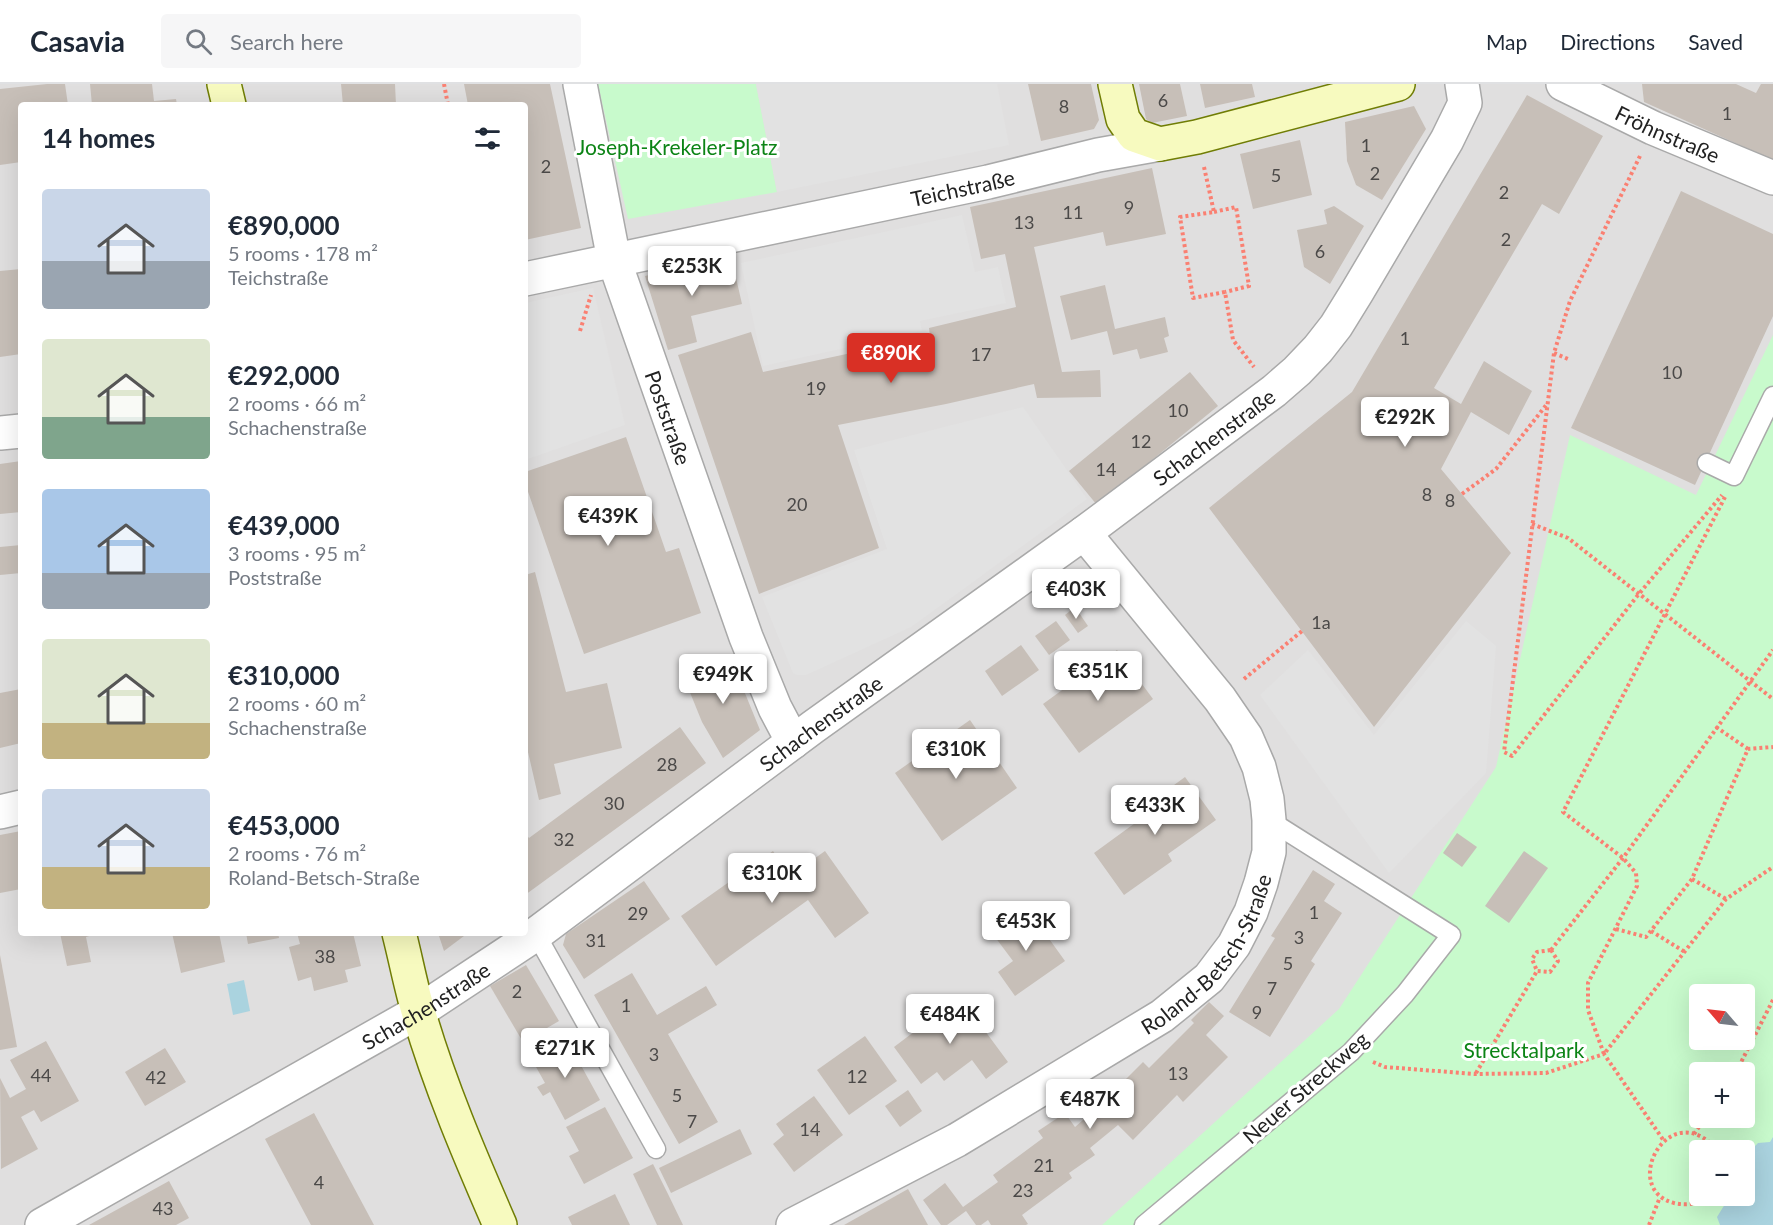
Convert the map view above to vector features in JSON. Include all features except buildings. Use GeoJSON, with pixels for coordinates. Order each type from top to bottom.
{"type":"FeatureCollection","features":[{"type":"Feature","properties":{"kind":"street"},"geometry":{"type":"LineString","coordinates":[[224,84],[228,102]]}},
{"type":"Feature","properties":{"kind":"street","name":"Poststraße"},"geometry":{"type":"LineString","coordinates":[[580,84],[614,260],[746,637],[775,708],[793,742]]}},
{"type":"Feature","properties":{"kind":"street"},"geometry":{"type":"LineString","coordinates":[[1115,84],[1123,119],[1134,135],[1160,144]]}},
{"type":"Feature","properties":{"kind":"street","name":"Teichstraße"},"geometry":{"type":"LineString","coordinates":[[528,278],[987,182],[1098,155],[1197,137],[1398,84]]}},
{"type":"Feature","properties":{"kind":"street","name":"Schachenstraße"},"geometry":{"type":"LineString","coordinates":[[42,1225],[418,1012],[536,934],[793,742],[1084,533],[1274,391],[1318,349],[1336,326],[1357,292],[1448,140],[1465,104],[1462,84]]}},
{"type":"Feature","properties":{"kind":"street","name":"Fröhnstraße"},"geometry":{"type":"LineString","coordinates":[[1563,84],[1653,128],[1773,178]]}},
{"type":"Feature","properties":{"kind":"street"},"geometry":{"type":"LineString","coordinates":[[0,433],[18,431]]}},
{"type":"Feature","properties":{"kind":"street","name":"Roland-Betsch-Straße"},"geometry":{"type":"LineString","coordinates":[[793,1225],[957,1140],[1162,1016],[1209,978],[1234,945],[1251,912],[1269,852],[1269,820],[1267,798],[1259,767],[1246,737],[1220,699],[1084,533]]}},
{"type":"Feature","properties":{"kind":"street"},"geometry":{"type":"LineString","coordinates":[[0,812],[18,808]]}},
{"type":"Feature","properties":{"kind":"street"},"geometry":{"type":"LineString","coordinates":[[400,936],[418,1012],[463,1139],[500,1225]]}},
{"type":"Feature","properties":{"kind":"lane"},"geometry":{"type":"LineString","coordinates":[[1707,464],[1734,477],[1773,396]]}},
{"type":"Feature","properties":{"kind":"lane","name":"Neuer Streckweg"},"geometry":{"type":"LineString","coordinates":[[1144,1225],[1351,1052],[1405,994],[1451,935],[1269,820]]}},
{"type":"Feature","properties":{"kind":"lane"},"geometry":{"type":"LineString","coordinates":[[536,934],[656,1149]]}},
{"type":"Feature","properties":{"kind":"path"},"geometry":{"type":"LineString","coordinates":[[444,84],[447,102]]}},
{"type":"Feature","properties":{"kind":"path"},"geometry":{"type":"LineString","coordinates":[[1653,128],[1570,301],[1554,353],[1504,752],[1512,756],[1638,595],[1730,487],[1563,812],[1623,858],[1636,873],[1637,885],[1588,983],[1588,1010],[1604,1054],[1664,1141]]}},
{"type":"Feature","properties":{"kind":"path"},"geometry":{"type":"LineString","coordinates":[[1197,137],[1214,212]]}},
{"type":"Feature","properties":{"kind":"path"},"geometry":{"type":"LineString","coordinates":[[1236,207],[1249,286],[1193,298],[1180,217],[1214,212],[1236,207]]}},
{"type":"Feature","properties":{"kind":"path"},"geometry":{"type":"LineString","coordinates":[[580,331],[593,288]]}},
{"type":"Feature","properties":{"kind":"path"},"geometry":{"type":"LineString","coordinates":[[1225,292],[1233,340],[1274,391]]}},
{"type":"Feature","properties":{"kind":"path"},"geometry":{"type":"LineString","coordinates":[[1554,353],[1568,359]]}},
{"type":"Feature","properties":{"kind":"path"},"geometry":{"type":"LineString","coordinates":[[1462,494],[1496,469],[1547,404]]}},
{"type":"Feature","properties":{"kind":"path"},"geometry":{"type":"LineString","coordinates":[[1532,524],[1568,538],[1773,699]]}},
{"type":"Feature","properties":{"kind":"path"},"geometry":{"type":"LineString","coordinates":[[1220,699],[1302,632]]}},
{"type":"Feature","properties":{"kind":"path"},"geometry":{"type":"LineString","coordinates":[[1537,971],[1532,959],[1537,952],[1551,950],[1623,858],[1773,650]]}},
{"type":"Feature","properties":{"kind":"path"},"geometry":{"type":"LineString","coordinates":[[1716,727],[1748,749],[1773,747]]}},
{"type":"Feature","properties":{"kind":"path"},"geometry":{"type":"LineString","coordinates":[[1616,928],[1646,936],[1692,879],[1748,749]]}},
{"type":"Feature","properties":{"kind":"path"},"geometry":{"type":"LineString","coordinates":[[1351,1052],[1385,1067],[1475,1074],[1546,1073],[1604,1054],[1726,899],[1773,867]]}},
{"type":"Feature","properties":{"kind":"path"},"geometry":{"type":"LineString","coordinates":[[1692,879],[1726,899]]}},
{"type":"Feature","properties":{"kind":"path"},"geometry":{"type":"LineString","coordinates":[[1651,931],[1685,952]]}},
{"type":"Feature","properties":{"kind":"path"},"geometry":{"type":"LineString","coordinates":[[1537,971],[1550,972],[1558,961],[1551,950]]}},
{"type":"Feature","properties":{"kind":"path"},"geometry":{"type":"LineString","coordinates":[[1475,1074],[1537,971]]}},
{"type":"Feature","properties":{"kind":"path"},"geometry":{"type":"LineString","coordinates":[[1741,1062],[1773,1000]]}},
{"type":"Feature","properties":{"kind":"path"},"geometry":{"type":"LineString","coordinates":[[1694,1134],[1698,1128]]}},
{"type":"Feature","properties":{"kind":"path"},"geometry":{"type":"LineString","coordinates":[[1689,1204],[1660,1197],[1652,1182],[1650,1167],[1654,1152],[1664,1141],[1678,1134],[1694,1134],[1707,1140]]}},
{"type":"Feature","properties":{"kind":"path"},"geometry":{"type":"LineString","coordinates":[[1649,1225],[1660,1197]]}},
{"type":"Feature","properties":{"kind":"shaded area"},"geometry":{"type":"Polygon","coordinates":[[[0,84],[1773,84],[1773,1225],[0,1225],[0,84]]]}},
{"type":"Feature","properties":{"kind":"shaded area"},"geometry":{"type":"Polygon","coordinates":[[[756,84],[997,84],[1009,145],[777,192],[756,84]]]}},
{"type":"Feature","properties":{"kind":"shaded area"},"geometry":{"type":"Polygon","coordinates":[[[962,215],[975,272],[998,267],[1006,303],[920,321],[922,331],[763,366],[741,263],[962,215]]]}},
{"type":"Feature","properties":{"kind":"shaded area"},"geometry":{"type":"Polygon","coordinates":[[[593,288],[625,425],[528,459],[528,302],[593,288]]]}},
{"type":"Feature","properties":{"kind":"shaded area"},"geometry":{"type":"Polygon","coordinates":[[[1023,407],[1087,499],[911,627],[806,675],[793,673],[762,597],[887,549],[854,450],[1023,407]]]}},
{"type":"Feature","properties":{"kind":"shaded area"},"geometry":{"type":"Polygon","coordinates":[[[1466,621],[1496,646],[1486,773],[1389,873],[1260,695],[1308,650],[1374,735],[1466,621]]]}},
{"type":"Feature","properties":{"kind":"green space","name":"Joseph-Krekeler-Platz"},"geometry":{"type":"Polygon","coordinates":[[[598,84],[756,84],[777,192],[628,219],[598,84]]]}},
{"type":"Feature","properties":{"kind":"green space","name":"Strecktalpark"},"geometry":{"type":"Polygon","coordinates":[[[1773,335],[1773,1225],[1102,1225],[1339,1009],[1496,767],[1570,435],[1696,495],[1773,335]]]}},
{"type":"Feature","properties":{"kind":"water"},"geometry":{"type":"Polygon","coordinates":[[[244,980],[250,1011],[233,1015],[227,984],[244,980]]]}},
{"type":"Feature","properties":{"kind":"water"},"geometry":{"type":"Polygon","coordinates":[[[1773,1137],[1773,1225],[1720,1225],[1717,1217],[1724,1206],[1755,1206],[1755,1146],[1758,1143],[1770,1142],[1773,1137]]]}}]}
